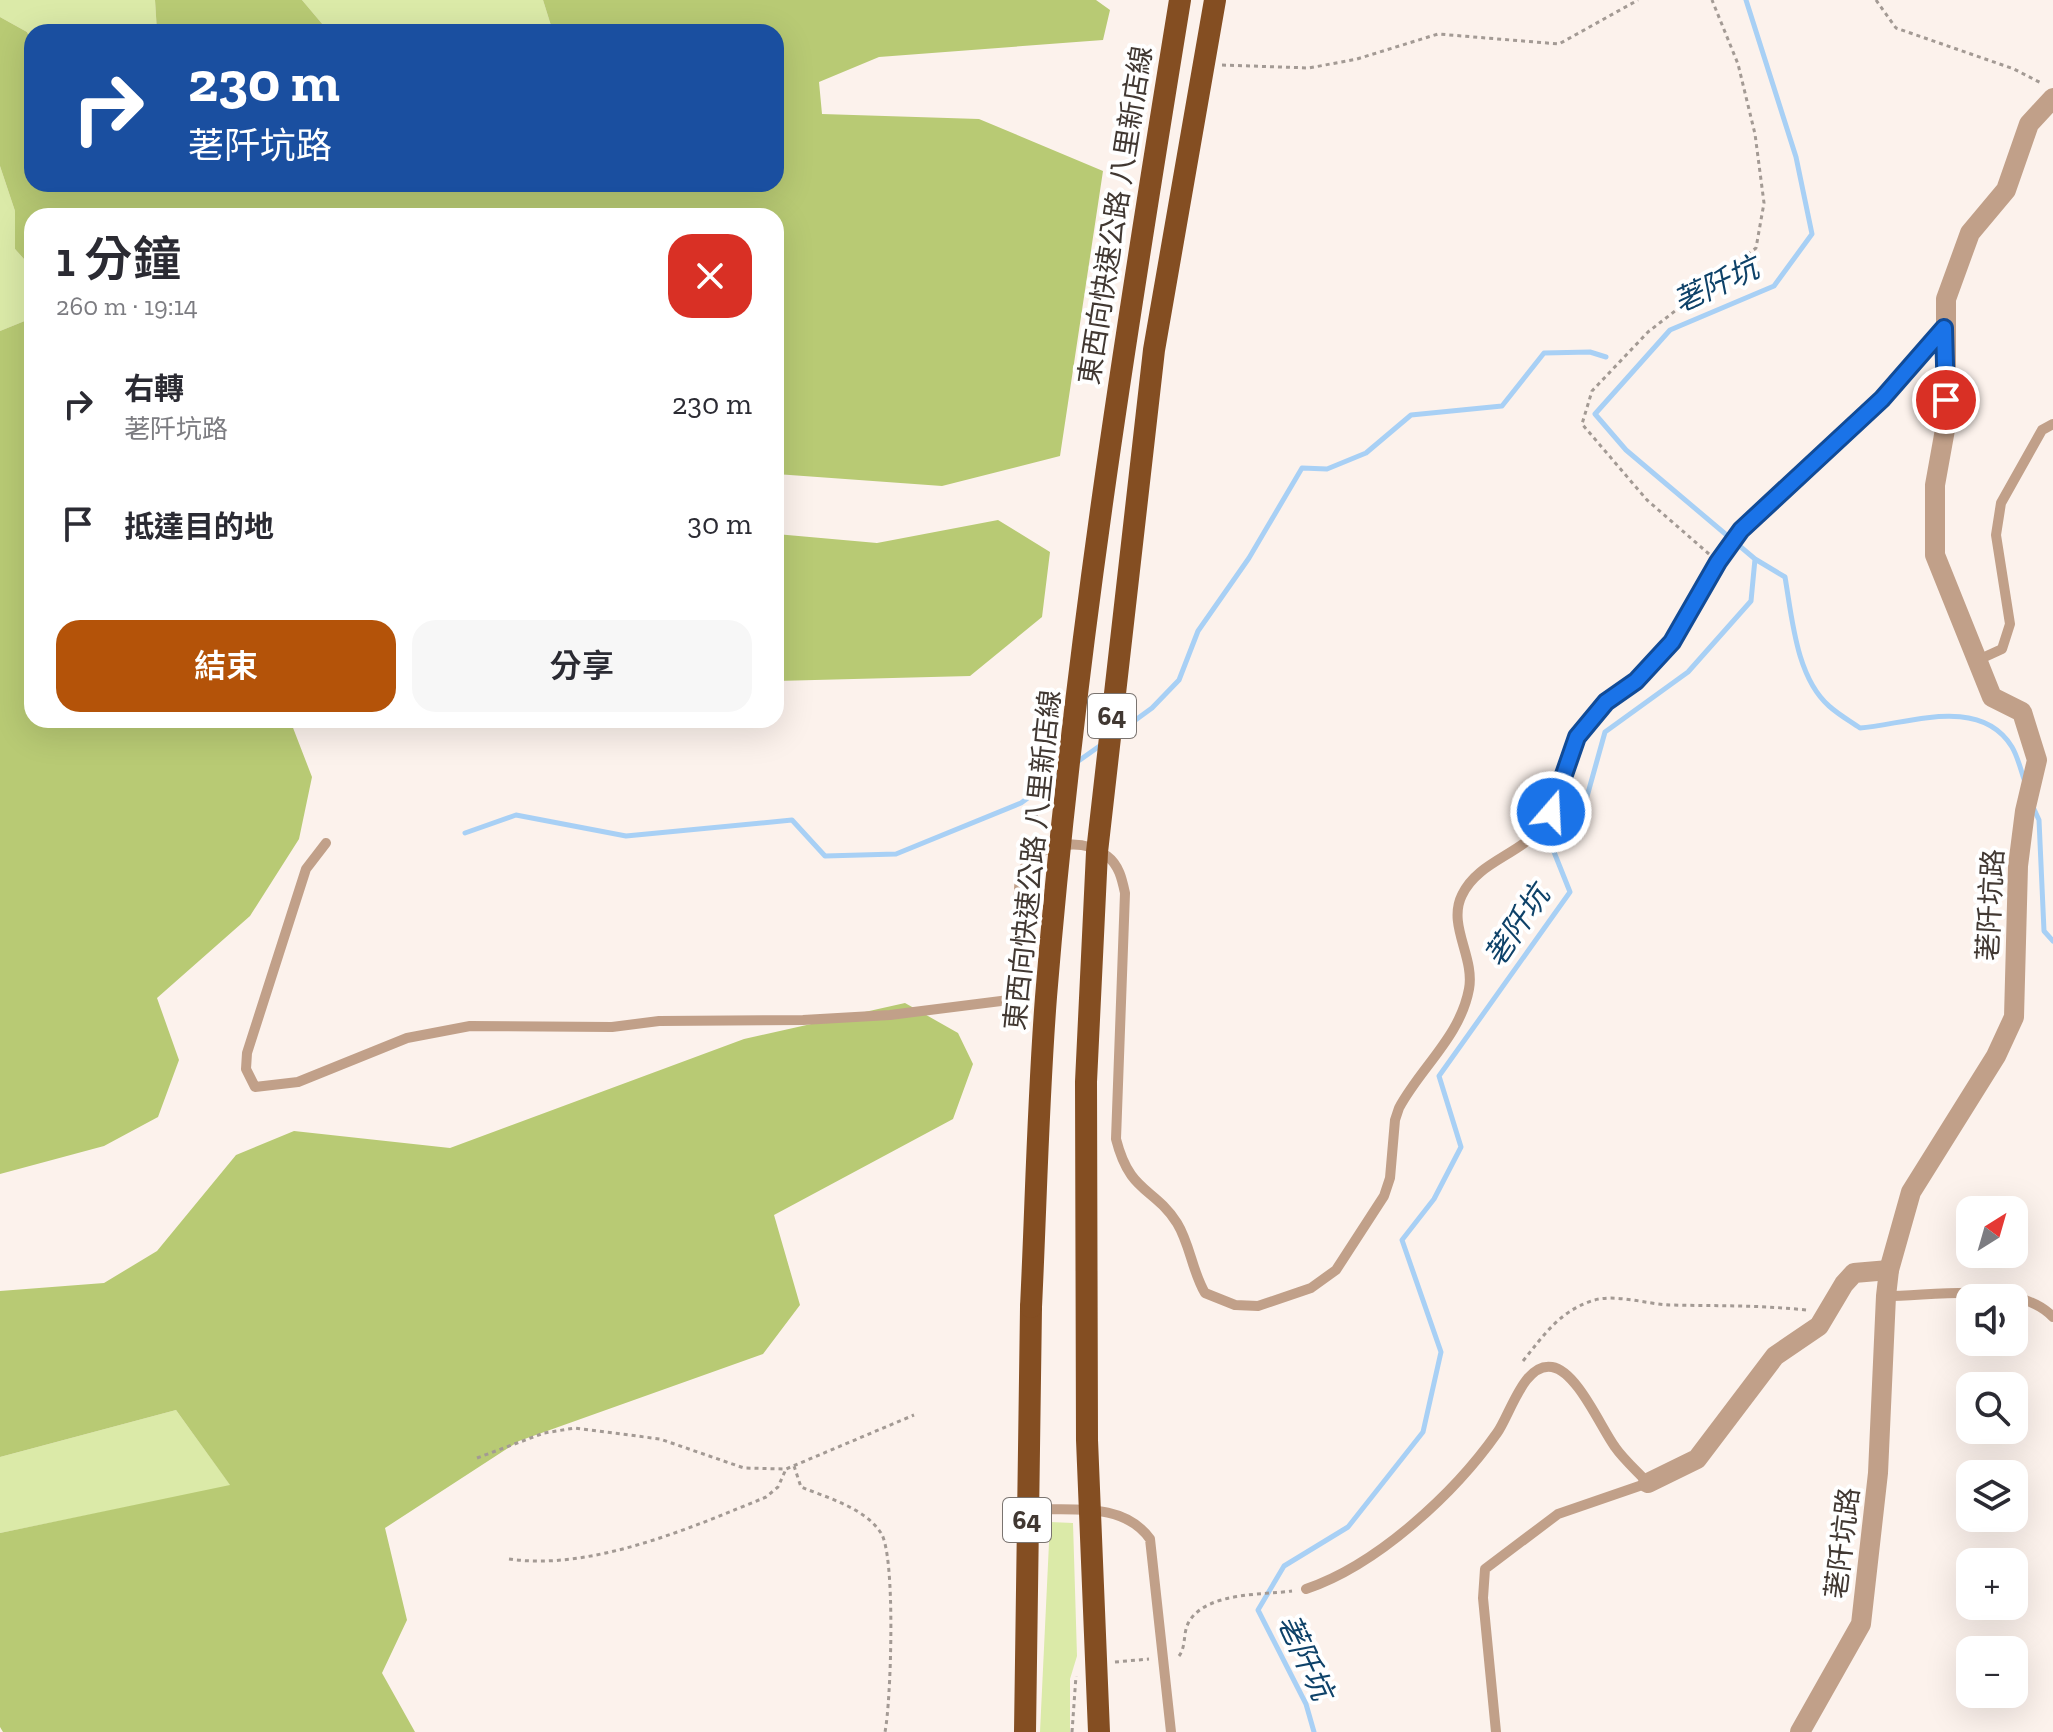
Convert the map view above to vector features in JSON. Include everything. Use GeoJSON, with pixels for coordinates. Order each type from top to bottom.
{"type":"FeatureCollection","features":[{"type":"Feature","properties":{"kind":"highway","name":"東西向快速公路 八里新店線"},"geometry":{"type":"LineString","coordinates":[[1025,1732],[1031,1307],[1046,1000],[1061,841],[1114,404],[1180,0]]}},
{"type":"Feature","properties":{"kind":"highway","name":"64"},"geometry":{"type":"LineString","coordinates":[[1099,1732],[1087,1440],[1086,1331],[1086,1082],[1097,852],[1154,350],[1215,0]]}},
{"type":"Feature","properties":{"kind":"street","name":"荖阡坑路"},"geometry":{"type":"LineString","coordinates":[[1800,1732],[1861,1624],[1878,1473],[1889,1270],[1911,1192],[1996,1056],[2014,1017],[2018,866],[2025,811],[2037,760],[2029,726],[2022,712],[1992,697],[1935,555],[1935,485],[1946,424],[1946,299],[1970,233],[2006,190],[2029,124],[2049,92]]}},
{"type":"Feature","properties":{"kind":"street"},"geometry":{"type":"LineString","coordinates":[[1648,1483],[1697,1459],[1775,1356],[1787,1345],[1812,1333],[1854,1273],[1889,1270]]}},
{"type":"Feature","properties":{"kind":"lane"},"geometry":{"type":"LineString","coordinates":[[326,843],[306,869],[247,1053],[246,1069],[255,1087],[298,1082],[407,1038],[470,1026],[612,1027],[659,1021],[803,1020],[890,1015],[1009,1000],[1021,992],[1026,972],[1017,893],[1021,877],[1031,860],[1048,848],[1069,843],[1089,845],[1110,858],[1120,873],[1125,893],[1116,1139],[1121,1160],[1136,1184],[1174,1220],[1205,1293],[1235,1305],[1258,1306],[1311,1288],[1336,1270],[1384,1196],[1390,1178],[1395,1120],[1399,1108],[1450,1038],[1469,991],[1471,971],[1457,922],[1462,894],[1481,871],[1521,847],[1541,827],[1559,793],[1577,737],[1606,702],[1636,681],[1672,642],[1720,559],[1741,530],[1882,399],[1944,328]]}},
{"type":"Feature","properties":{"kind":"lane"},"geometry":{"type":"LineString","coordinates":[[1978,660],[2002,649],[2010,624],[1996,535],[2001,503],[2042,430],[2053,424]]}},
{"type":"Feature","properties":{"kind":"lane"},"geometry":{"type":"LineString","coordinates":[[1886,1296],[2013,1294],[2041,1304],[2053,1317]]}},
{"type":"Feature","properties":{"kind":"lane"},"geometry":{"type":"LineString","coordinates":[[1306,1589],[1366,1561],[1396,1538],[1481,1456],[1528,1378],[1537,1369],[1552,1366],[1562,1371],[1575,1383],[1616,1448],[1648,1483],[1558,1514],[1485,1569],[1483,1598],[1496,1732]]}},
{"type":"Feature","properties":{"kind":"lane"},"geometry":{"type":"LineString","coordinates":[[1027,1509],[1112,1512],[1140,1525],[1150,1539],[1171,1732]]}},
{"type":"Feature","properties":{"kind":"path"},"geometry":{"type":"LineString","coordinates":[[1217,65],[1309,68],[1357,59],[1438,34],[1559,44],[1638,0]]}},
{"type":"Feature","properties":{"kind":"path"},"geometry":{"type":"LineString","coordinates":[[1712,0],[1738,64],[1755,134],[1764,203],[1756,248],[1648,332],[1592,391],[1582,424],[1647,500],[1720,559]]}},
{"type":"Feature","properties":{"kind":"path"},"geometry":{"type":"LineString","coordinates":[[1876,0],[1896,28],[2014,69],[2049,92]]}},
{"type":"Feature","properties":{"kind":"path"},"geometry":{"type":"LineString","coordinates":[[1125,61],[1155,63]]}},
{"type":"Feature","properties":{"kind":"path"},"geometry":{"type":"LineString","coordinates":[[1519,1396],[1522,1362],[1555,1319],[1593,1301],[1614,1299],[1669,1305],[1749,1303],[1827,1312]]}},
{"type":"Feature","properties":{"kind":"path"},"geometry":{"type":"LineString","coordinates":[[477,1458],[544,1433],[575,1428],[660,1439],[744,1468],[786,1469],[914,1415]]}},
{"type":"Feature","properties":{"kind":"path"},"geometry":{"type":"LineString","coordinates":[[794,1466],[801,1487],[857,1511],[882,1534],[887,1555],[890,1659],[885,1732]]}},
{"type":"Feature","properties":{"kind":"path"},"geometry":{"type":"LineString","coordinates":[[509,1559],[544,1564],[671,1536],[766,1497],[778,1487],[786,1469]]}},
{"type":"Feature","properties":{"kind":"path"},"geometry":{"type":"LineString","coordinates":[[1175,1657],[1183,1649],[1185,1629],[1202,1607],[1255,1595],[1306,1589]]}},
{"type":"Feature","properties":{"kind":"green space"},"geometry":{"type":"Polygon","coordinates":[[[0,0],[155,0],[156,24],[24,24],[24,30],[0,17],[0,0]]]}},
{"type":"Feature","properties":{"kind":"green space"},"geometry":{"type":"Polygon","coordinates":[[[155,0],[302,0],[322,24],[156,24],[155,0]]]}},
{"type":"Feature","properties":{"kind":"green space"},"geometry":{"type":"Polygon","coordinates":[[[302,0],[543,0],[550,24],[322,24],[302,0]]]}},
{"type":"Feature","properties":{"kind":"green space"},"geometry":{"type":"Polygon","coordinates":[[[543,0],[1096,0],[1110,10],[1103,40],[879,57],[819,82],[822,114],[979,119],[1103,171],[1060,456],[942,486],[784,475],[784,208],[24,208],[24,259],[15,249],[15,211],[0,166],[0,17],[24,30],[24,192],[784,192],[784,24],[550,24],[543,0]]]}},
{"type":"Feature","properties":{"kind":"green space"},"geometry":{"type":"Polygon","coordinates":[[[0,166],[15,211],[15,249],[24,259],[24,321],[0,331],[0,166]]]}},
{"type":"Feature","properties":{"kind":"green space"},"geometry":{"type":"Polygon","coordinates":[[[24,321],[24,728],[293,728],[312,777],[299,839],[250,916],[157,998],[179,1060],[158,1117],[104,1146],[0,1174],[0,331],[24,321]]]}},
{"type":"Feature","properties":{"kind":"green space"},"geometry":{"type":"Polygon","coordinates":[[[998,520],[1050,552],[1042,617],[970,676],[784,681],[784,535],[877,543],[998,520]]]}},
{"type":"Feature","properties":{"kind":"green space"},"geometry":{"type":"Polygon","coordinates":[[[905,1003],[958,1033],[973,1064],[953,1119],[774,1215],[800,1305],[763,1354],[519,1441],[385,1528],[407,1620],[382,1673],[415,1732],[3,1732],[0,1727],[0,1533],[230,1485],[176,1410],[0,1457],[0,1291],[104,1283],[157,1251],[236,1155],[294,1131],[450,1148],[744,1039],[905,1003]]]}},
{"type":"Feature","properties":{"kind":"green space"},"geometry":{"type":"Polygon","coordinates":[[[176,1410],[231,1486],[0,1533],[0,1457],[176,1410]]]}},
{"type":"Feature","properties":{"kind":"green space"},"geometry":{"type":"Polygon","coordinates":[[[1050,1522],[1073,1523],[1077,1656],[1070,1679],[1070,1732],[1040,1732],[1050,1522]]]}},
{"type":"Feature","properties":{"kind":"waterway","name":"荖阡坑"},"geometry":{"type":"LineString","coordinates":[[1314,1732],[1306,1704],[1258,1610],[1284,1566],[1348,1527],[1423,1432],[1441,1352],[1402,1240],[1434,1199],[1461,1147],[1439,1076],[1570,892],[1552,847],[1581,818],[1605,732],[1688,672],[1751,601],[1755,559],[1626,450],[1595,414],[1670,330],[1774,286],[1812,234],[1796,157],[1746,0]]}},
{"type":"Feature","properties":{"kind":"waterway"},"geometry":{"type":"LineString","coordinates":[[1119,732],[1152,708],[1179,680],[1198,631],[1249,558],[1302,468],[1327,469],[1366,453],[1411,415],[1502,406],[1544,353],[1590,352],[1606,357]]}},
{"type":"Feature","properties":{"kind":"waterway"},"geometry":{"type":"LineString","coordinates":[[1755,559],[1785,577],[1802,663],[1818,694],[1833,709],[1860,728],[1942,716],[1982,722],[1998,731],[2012,747],[2025,782]]}},
{"type":"Feature","properties":{"kind":"waterway"},"geometry":{"type":"LineString","coordinates":[[1077,762],[1101,745]]}},
{"type":"Feature","properties":{"kind":"waterway"},"geometry":{"type":"LineString","coordinates":[[465,833],[516,815],[626,836],[792,820],[825,856],[896,854],[1021,803],[1059,775]]}},
{"type":"Feature","properties":{"kind":"waterway"},"geometry":{"type":"LineString","coordinates":[[2033,807],[2039,820],[2044,931],[2053,941]]}},
{"type":"Feature","properties":{"kind":"route"},"geometry":{"type":"LineString","coordinates":[[1551,812],[1577,737],[1592,716],[1636,681],[1672,642],[1718,562],[1741,530],[1864,417],[1944,328],[1946,400]]}}]}
